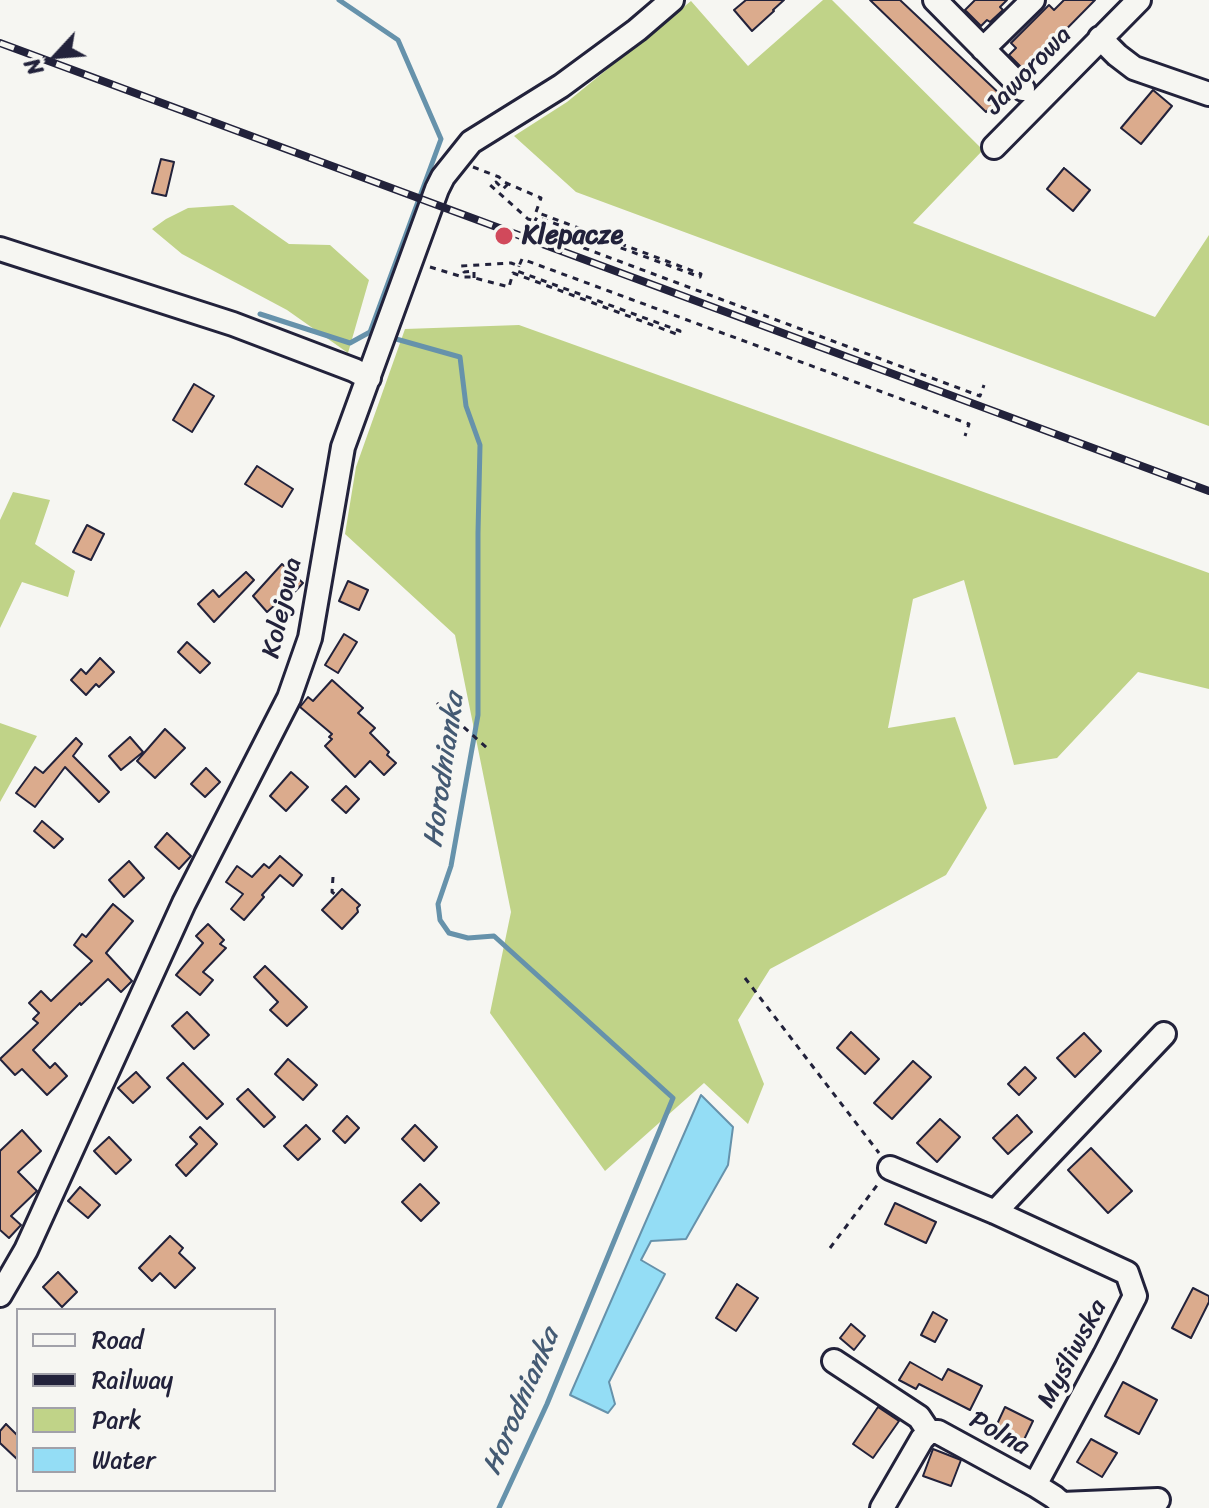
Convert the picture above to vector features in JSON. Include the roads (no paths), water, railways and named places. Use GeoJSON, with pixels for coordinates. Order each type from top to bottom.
{"type":"FeatureCollection","features":[{"type":"Feature","properties":{"kind":"street","name":"Kolejowa"},"geometry":{"type":"LineString","coordinates":[[0,1295],[26,1250],[184,903],[289,698],[310,638],[343,447],[443,177],[471,142],[561,86],[672,0]]}},
{"type":"Feature","properties":{"kind":"street"},"geometry":{"type":"LineString","coordinates":[[935,0],[1023,89]]}},
{"type":"Feature","properties":{"kind":"street"},"geometry":{"type":"LineString","coordinates":[[983,49],[1033,0]]}},
{"type":"Feature","properties":{"kind":"street","name":"Jaworowa"},"geometry":{"type":"LineString","coordinates":[[994,147],[1139,0]]}},
{"type":"Feature","properties":{"kind":"street"},"geometry":{"type":"LineString","coordinates":[[1100,38],[1134,68],[1209,94]]}},
{"type":"Feature","properties":{"kind":"street"},"geometry":{"type":"LineString","coordinates":[[0,249],[233,324],[369,378]]}},
{"type":"Feature","properties":{"kind":"street"},"geometry":{"type":"LineString","coordinates":[[995,1212],[1164,1034]]}},
{"type":"Feature","properties":{"kind":"street","name":"Myśliwska"},"geometry":{"type":"LineString","coordinates":[[890,1168],[1127,1273],[1135,1296],[1035,1485]]}},
{"type":"Feature","properties":{"kind":"street"},"geometry":{"type":"LineString","coordinates":[[834,1361],[919,1417],[929,1432]]}},
{"type":"Feature","properties":{"kind":"street","name":"Polna"},"geometry":{"type":"LineString","coordinates":[[882,1508],[929,1432],[938,1432],[1035,1485]]}},
{"type":"Feature","properties":{"kind":"street"},"geometry":{"type":"LineString","coordinates":[[1035,1485],[1063,1506],[1158,1500]]}},
{"type":"Feature","properties":{"kind":"water"},"geometry":{"type":"Polygon","coordinates":[[[701,1095],[733,1127],[728,1165],[686,1239],[651,1241],[641,1260],[665,1274],[609,1382],[615,1404],[608,1413],[570,1395],[701,1095]]]}},
{"type":"Feature","properties":{"kind":"waterway","name":"Horodnianka"},"geometry":{"type":"LineString","coordinates":[[339,0],[398,40],[441,139],[370,332],[379,335]]}},
{"type":"Feature","properties":{"kind":"waterway"},"geometry":{"type":"LineString","coordinates":[[260,314],[350,343],[370,332]]}},
{"type":"Feature","properties":{"kind":"waterway","name":"Horodnianka"},"geometry":{"type":"LineString","coordinates":[[389,337],[460,357],[466,406],[480,445],[478,715],[451,866],[438,904],[440,920],[449,933],[468,938],[494,936],[673,1098],[547,1404],[499,1508]]}},
{"type":"Feature","properties":{"kind":"railway"},"geometry":{"type":"LineString","coordinates":[[0,43],[1209,491]]}},
{"type":"Feature","properties":{"kind":"place","name":"Klepacze"},"geometry":{"type":"Point","coordinates":[504,236]}}]}
